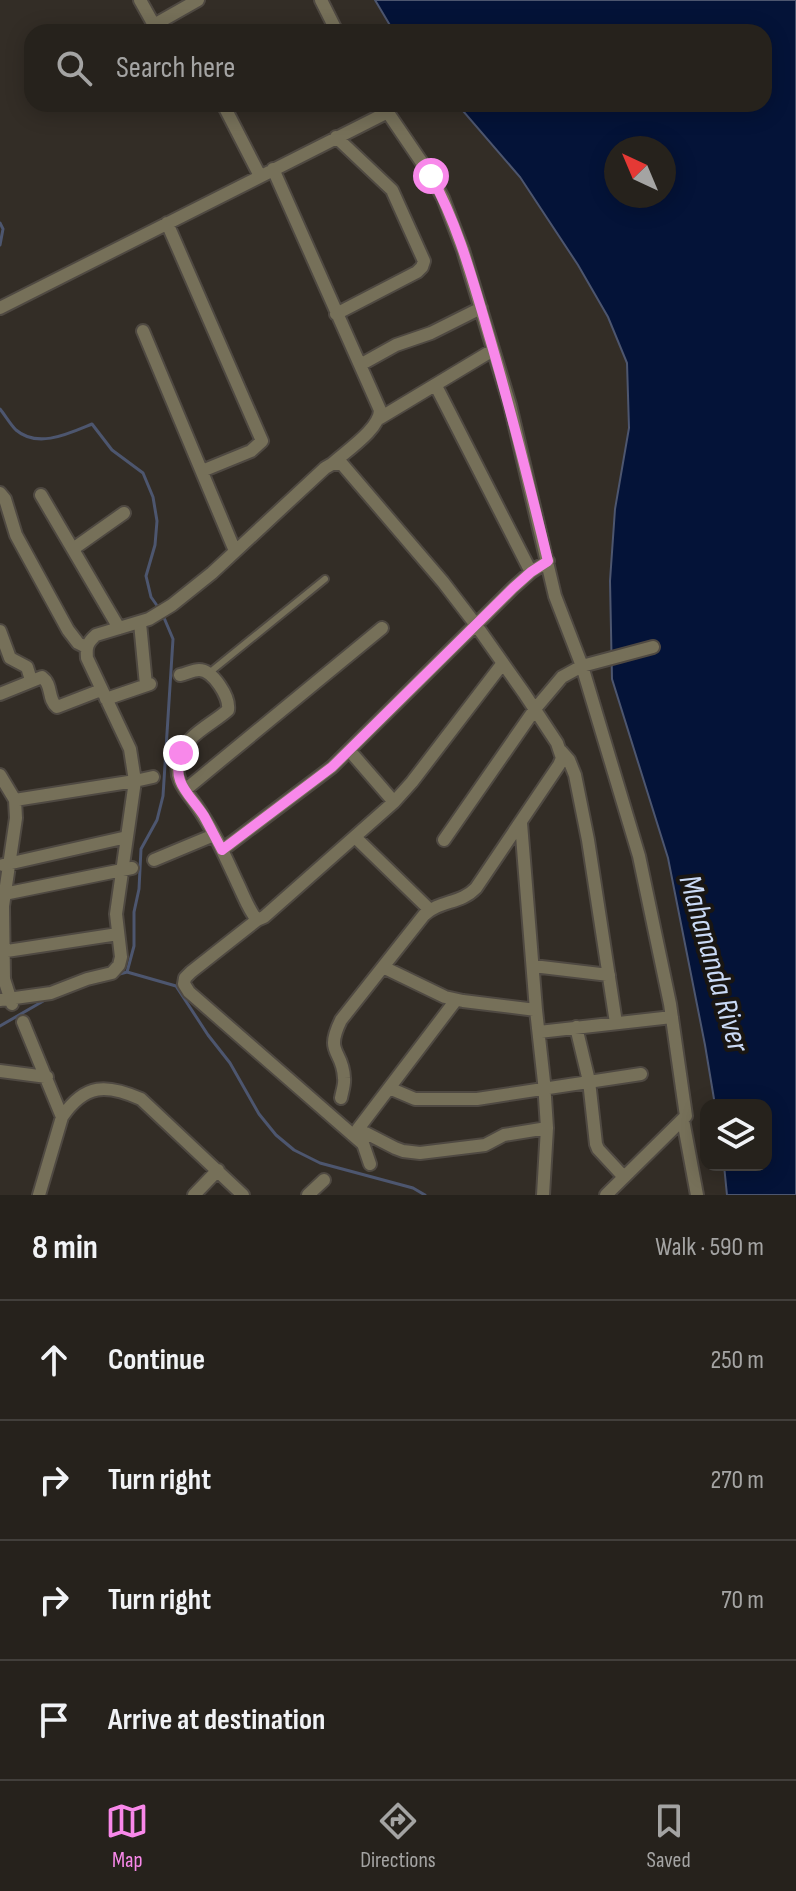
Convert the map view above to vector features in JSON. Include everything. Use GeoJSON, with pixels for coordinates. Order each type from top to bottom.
{"type":"FeatureCollection","features":[{"type":"Feature","properties":{"kind":"street"},"geometry":{"type":"LineString","coordinates":[[140,0],[155,24]]}},
{"type":"Feature","properties":{"kind":"street"},"geometry":{"type":"LineString","coordinates":[[164,24],[198,0]]}},
{"type":"Feature","properties":{"kind":"street"},"geometry":{"type":"LineString","coordinates":[[321,0],[333,24]]}},
{"type":"Feature","properties":{"kind":"street"},"geometry":{"type":"LineString","coordinates":[[227,112],[260,176]]}},
{"type":"Feature","properties":{"kind":"street"},"geometry":{"type":"LineString","coordinates":[[0,308],[336,137],[378,112]]}},
{"type":"Feature","properties":{"kind":"street"},"geometry":{"type":"LineString","coordinates":[[388,112],[443,198],[463,250],[510,405],[560,611],[582,666],[639,856],[672,1017],[687,1114],[606,1195]]}},
{"type":"Feature","properties":{"kind":"street"},"geometry":{"type":"LineString","coordinates":[[336,137],[392,190],[424,261],[417,272],[336,314]]}},
{"type":"Feature","properties":{"kind":"street"},"geometry":{"type":"LineString","coordinates":[[273,169],[377,402],[380,418]]}},
{"type":"Feature","properties":{"kind":"street"},"geometry":{"type":"LineString","coordinates":[[167,223],[262,441],[251,451],[202,471]]}},
{"type":"Feature","properties":{"kind":"street"},"geometry":{"type":"LineString","coordinates":[[360,365],[396,345],[439,330],[481,308]]}},
{"type":"Feature","properties":{"kind":"street"},"geometry":{"type":"LineString","coordinates":[[143,331],[235,551]]}},
{"type":"Feature","properties":{"kind":"street"},"geometry":{"type":"LineString","coordinates":[[0,775],[15,800],[16,818],[4,864],[2,952],[7,1001],[42,995],[112,973],[121,957],[116,914],[126,869],[135,781],[130,749],[87,658],[89,641],[96,635],[145,621],[172,605],[212,573],[380,418],[493,350]]}},
{"type":"Feature","properties":{"kind":"street"},"geometry":{"type":"LineString","coordinates":[[436,386],[531,572]]}},
{"type":"Feature","properties":{"kind":"street"},"geometry":{"type":"LineString","coordinates":[[332,464],[342,464],[443,582],[569,760],[588,840],[616,1023]]}},
{"type":"Feature","properties":{"kind":"street"},"geometry":{"type":"LineString","coordinates":[[0,493],[5,499],[16,535],[68,630],[78,643],[86,647]]}},
{"type":"Feature","properties":{"kind":"street"},"geometry":{"type":"LineString","coordinates":[[41,495],[119,628]]}},
{"type":"Feature","properties":{"kind":"street"},"geometry":{"type":"LineString","coordinates":[[73,549],[124,513]]}},
{"type":"Feature","properties":{"kind":"street"},"geometry":{"type":"LineString","coordinates":[[222,850],[308,786],[349,750],[531,572],[548,561]]}},
{"type":"Feature","properties":{"kind":"street"},"geometry":{"type":"LineString","coordinates":[[0,694],[42,677],[48,683],[51,700],[57,707],[149,684],[145,621]]}},
{"type":"Feature","properties":{"kind":"street"},"geometry":{"type":"LineString","coordinates":[[185,790],[382,628]]}},
{"type":"Feature","properties":{"kind":"street"},"geometry":{"type":"LineString","coordinates":[[0,631],[10,658],[27,667],[31,680]]}},
{"type":"Feature","properties":{"kind":"street"},"geometry":{"type":"LineString","coordinates":[[444,840],[535,709],[562,677],[582,666],[653,647]]}},
{"type":"Feature","properties":{"kind":"street"},"geometry":{"type":"LineString","coordinates":[[362,1143],[189,992],[184,984],[185,978],[264,917],[394,802],[503,663]]}},
{"type":"Feature","properties":{"kind":"street"},"geometry":{"type":"LineString","coordinates":[[180,675],[202,670],[209,673],[229,702],[228,710],[185,745],[175,774],[204,817],[257,920]]}},
{"type":"Feature","properties":{"kind":"street"},"geometry":{"type":"LineString","coordinates":[[349,750],[394,802]]}},
{"type":"Feature","properties":{"kind":"street"},"geometry":{"type":"LineString","coordinates":[[341,1098],[344,1077],[334,1048],[335,1032],[341,1020],[430,910],[439,904],[461,900],[476,888],[559,765],[561,751]]}},
{"type":"Feature","properties":{"kind":"street"},"geometry":{"type":"LineString","coordinates":[[15,800],[153,777]]}},
{"type":"Feature","properties":{"kind":"street"},"geometry":{"type":"LineString","coordinates":[[521,823],[547,1128],[543,1195]]}},
{"type":"Feature","properties":{"kind":"street"},"geometry":{"type":"LineString","coordinates":[[154,860],[214,835]]}},
{"type":"Feature","properties":{"kind":"street"},"geometry":{"type":"LineString","coordinates":[[4,864],[127,837]]}},
{"type":"Feature","properties":{"kind":"street"},"geometry":{"type":"LineString","coordinates":[[355,837],[430,910]]}},
{"type":"Feature","properties":{"kind":"street"},"geometry":{"type":"LineString","coordinates":[[4,894],[126,869]]}},
{"type":"Feature","properties":{"kind":"street"},"geometry":{"type":"LineString","coordinates":[[2,952],[118,934]]}},
{"type":"Feature","properties":{"kind":"street"},"geometry":{"type":"LineString","coordinates":[[533,966],[609,975]]}},
{"type":"Feature","properties":{"kind":"street"},"geometry":{"type":"LineString","coordinates":[[383,967],[445,997],[536,1010]]}},
{"type":"Feature","properties":{"kind":"street"},"geometry":{"type":"LineString","coordinates":[[358,1129],[456,1000]]}},
{"type":"Feature","properties":{"kind":"street"},"geometry":{"type":"LineString","coordinates":[[539,1032],[672,1017]]}},
{"type":"Feature","properties":{"kind":"street"},"geometry":{"type":"LineString","coordinates":[[23,1022],[62,1117]]}},
{"type":"Feature","properties":{"kind":"street"},"geometry":{"type":"LineString","coordinates":[[576,1027],[589,1081],[596,1144],[623,1176]]}},
{"type":"Feature","properties":{"kind":"street"},"geometry":{"type":"LineString","coordinates":[[0,1071],[47,1077]]}},
{"type":"Feature","properties":{"kind":"street"},"geometry":{"type":"LineString","coordinates":[[389,1088],[415,1099],[477,1099],[641,1074]]}},
{"type":"Feature","properties":{"kind":"street"},"geometry":{"type":"LineString","coordinates":[[39,1195],[62,1117],[78,1097],[93,1090],[111,1089],[141,1099],[243,1195]]}},
{"type":"Feature","properties":{"kind":"street"},"geometry":{"type":"LineString","coordinates":[[683,1120],[697,1195]]}},
{"type":"Feature","properties":{"kind":"street"},"geometry":{"type":"LineString","coordinates":[[358,1129],[395,1148],[420,1153],[485,1145],[504,1135],[547,1128]]}},
{"type":"Feature","properties":{"kind":"street"},"geometry":{"type":"LineString","coordinates":[[358,1129],[370,1164]]}},
{"type":"Feature","properties":{"kind":"street"},"geometry":{"type":"LineString","coordinates":[[194,1195],[218,1170]]}},
{"type":"Feature","properties":{"kind":"street"},"geometry":{"type":"LineString","coordinates":[[308,1195],[324,1180]]}},
{"type":"Feature","properties":{"kind":"lane"},"geometry":{"type":"LineString","coordinates":[[209,673],[325,579]]}},
{"type":"Feature","properties":{"kind":"water","name":"Mahananda River"},"geometry":{"type":"Polygon","coordinates":[[[375,0],[796,0],[796,1195],[727,1195],[725,1171],[772,1171],[772,1099],[714,1099],[668,858],[612,679],[610,581],[615,509],[629,428],[627,363],[608,317],[520,177],[464,112],[772,112],[772,24],[389,24],[375,0]]]}},
{"type":"Feature","properties":{"kind":"waterway"},"geometry":{"type":"LineString","coordinates":[[0,223],[3,229],[0,245]]}},
{"type":"Feature","properties":{"kind":"waterway"},"geometry":{"type":"LineString","coordinates":[[0,409],[16,430],[34,438],[54,438],[92,424],[112,450],[143,473],[153,497],[157,521],[155,545],[146,576],[151,597],[158,607]]}},
{"type":"Feature","properties":{"kind":"waterway"},"geometry":{"type":"LineString","coordinates":[[127,972],[134,946],[134,912],[139,889],[141,849],[157,820],[163,796],[173,639],[162,613]]}},
{"type":"Feature","properties":{"kind":"waterway"},"geometry":{"type":"LineString","coordinates":[[116,975],[127,972],[176,986],[230,1063],[259,1114],[276,1135],[294,1150],[320,1163],[413,1188],[425,1195]]}},
{"type":"Feature","properties":{"kind":"waterway"},"geometry":{"type":"LineString","coordinates":[[0,1026],[45,1000]]}},
{"type":"Feature","properties":{"kind":"route"},"geometry":{"type":"LineString","coordinates":[[181,753],[177,764],[180,783],[222,850],[332,767],[513,588],[548,561],[510,405],[463,250],[431,176]]}}]}
